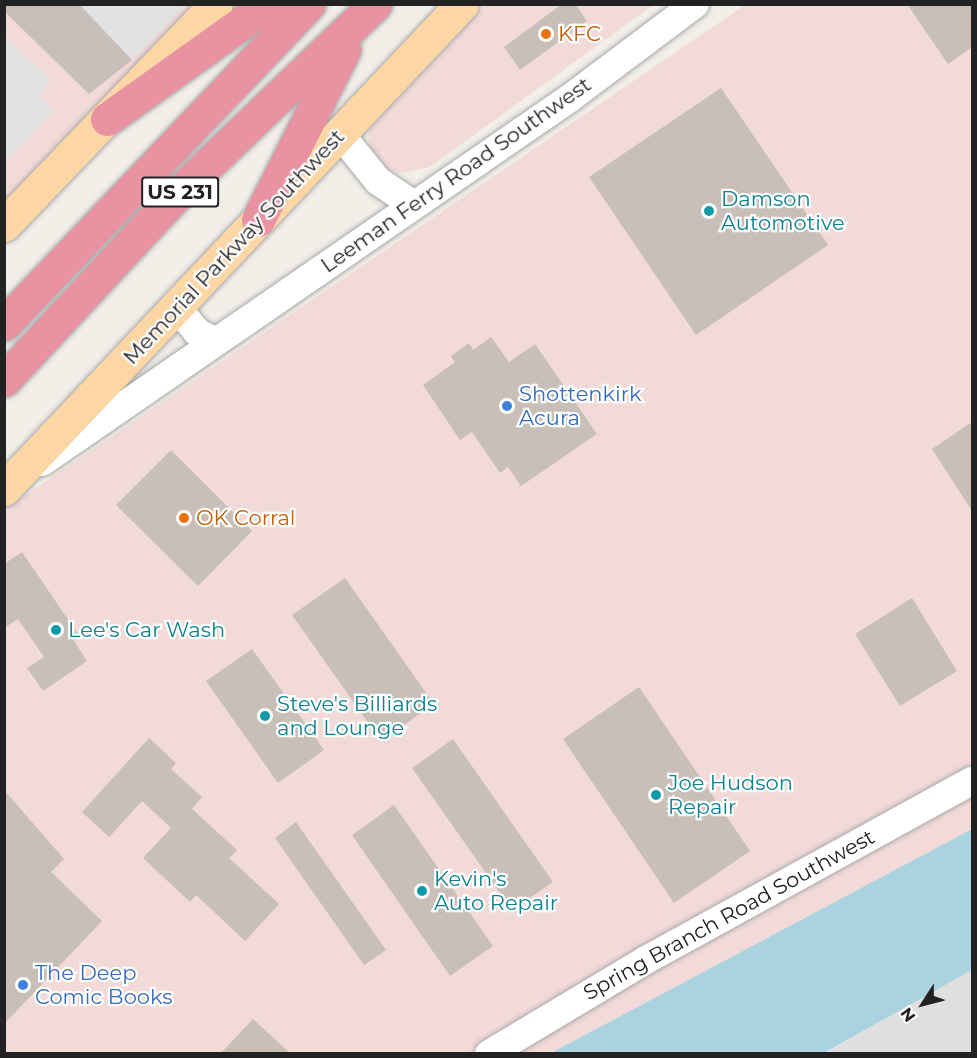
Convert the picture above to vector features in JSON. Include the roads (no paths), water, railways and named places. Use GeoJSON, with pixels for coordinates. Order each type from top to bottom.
{"type":"FeatureCollection","features":[{"type":"Feature","properties":{"kind":"highway"},"geometry":{"type":"LineString","coordinates":[[107,119],[268,4]]}},
{"type":"Feature","properties":{"kind":"highway","name":"US 231"},"geometry":{"type":"LineString","coordinates":[[4,324],[309,4]]}},
{"type":"Feature","properties":{"kind":"highway"},"geometry":{"type":"LineString","coordinates":[[258,220],[326,80],[371,9]]}},
{"type":"Feature","properties":{"kind":"highway","name":"US 231"},"geometry":{"type":"LineString","coordinates":[[4,380],[176,195],[371,9]]}},
{"type":"Feature","properties":{"kind":"main road"},"geometry":{"type":"LineString","coordinates":[[4,225],[216,4]]}},
{"type":"Feature","properties":{"kind":"main road","name":"Memorial Parkway Southwest"},"geometry":{"type":"LineString","coordinates":[[5,488],[462,4]]}},
{"type":"Feature","properties":{"kind":"street","name":"Leeman Ferry Road Southwest"},"geometry":{"type":"LineString","coordinates":[[5,488],[214,341],[570,98],[695,4]]}},
{"type":"Feature","properties":{"kind":"street"},"geometry":{"type":"LineString","coordinates":[[340,134],[378,182],[414,205]]}},
{"type":"Feature","properties":{"kind":"street"},"geometry":{"type":"LineString","coordinates":[[177,308],[197,332],[214,341]]}},
{"type":"Feature","properties":{"kind":"street","name":"Spring Branch Road Southwest"},"geometry":{"type":"LineString","coordinates":[[489,1053],[656,955],[972,781]]}},
{"type":"Feature","properties":{"kind":"water"},"geometry":{"type":"Polygon","coordinates":[[[972,829],[972,970],[824,1053],[551,1053],[972,829]]]}},
{"type":"Feature","properties":{"kind":"place","name":"KFC"},"geometry":{"type":"Point","coordinates":[546,34]}},
{"type":"Feature","properties":{"kind":"place","name":"Damson Automotive"},"geometry":{"type":"Point","coordinates":[709,211]}},
{"type":"Feature","properties":{"kind":"place","name":"Shottenkirk Acura"},"geometry":{"type":"Point","coordinates":[507,406]}},
{"type":"Feature","properties":{"kind":"place","name":"OK Corral"},"geometry":{"type":"Point","coordinates":[184,518]}},
{"type":"Feature","properties":{"kind":"place","name":"Lee's Car Wash"},"geometry":{"type":"Point","coordinates":[56,630]}},
{"type":"Feature","properties":{"kind":"place","name":"Steve's Billiards and Lounge"},"geometry":{"type":"Point","coordinates":[265,716]}},
{"type":"Feature","properties":{"kind":"place","name":"Joe Hudson Repair"},"geometry":{"type":"Point","coordinates":[656,795]}},
{"type":"Feature","properties":{"kind":"place","name":"Kevin's Auto Repair"},"geometry":{"type":"Point","coordinates":[422,891]}},
{"type":"Feature","properties":{"kind":"place","name":"The Deep Comic Books"},"geometry":{"type":"Point","coordinates":[23,985]}}]}
